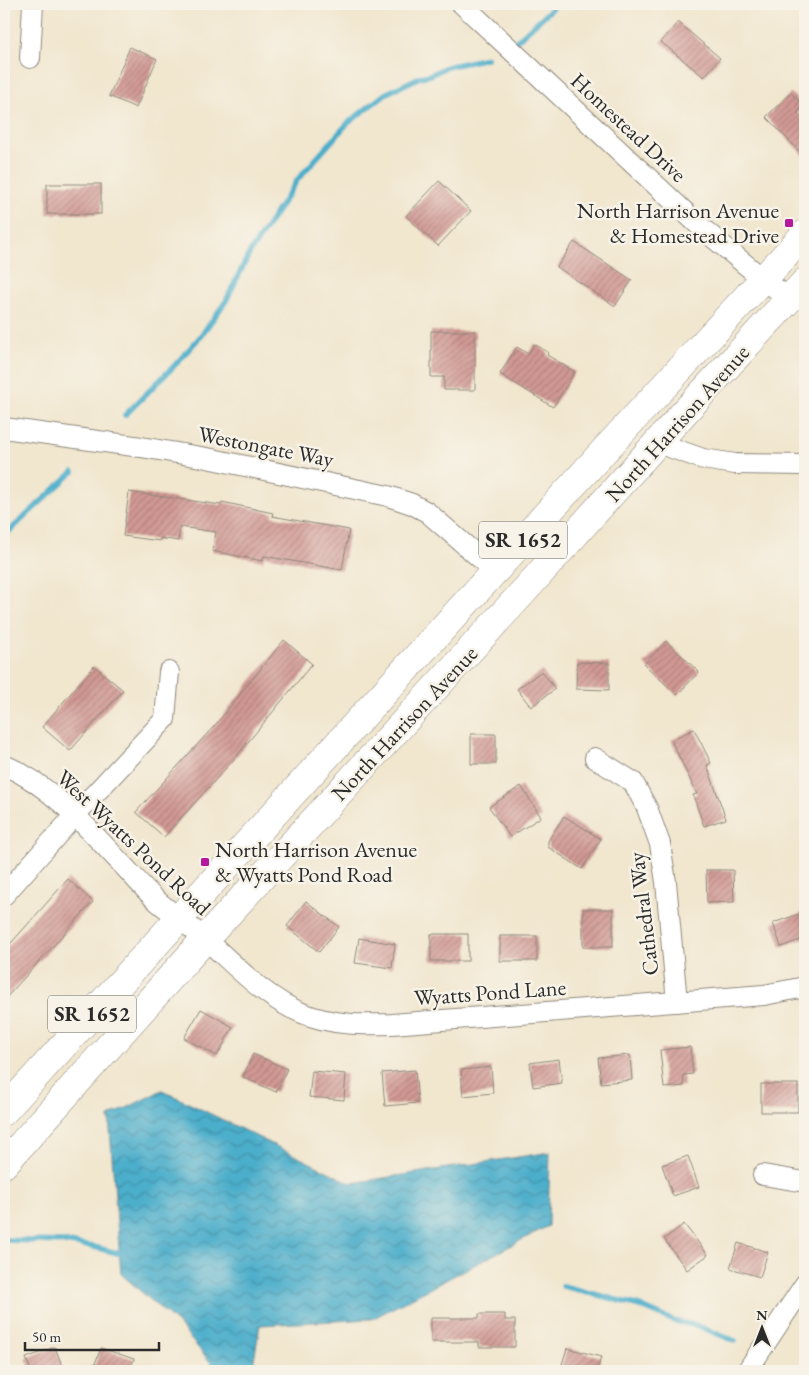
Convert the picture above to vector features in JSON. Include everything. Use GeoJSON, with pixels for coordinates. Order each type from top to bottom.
{"type":"FeatureCollection","features":[{"type":"Feature","properties":{"kind":"main road","name":"North Harrison Avenue"},"geometry":{"type":"LineString","coordinates":[[4,1111],[735,308],[764,280],[805,234]]}},
{"type":"Feature","properties":{"kind":"main road","name":"North Harrison Avenue"},"geometry":{"type":"LineString","coordinates":[[4,1164],[205,939],[798,290]]}},
{"type":"Feature","properties":{"kind":"street"},"geometry":{"type":"LineString","coordinates":[[30,58],[33,4]]}},
{"type":"Feature","properties":{"kind":"street","name":"Homestead Drive"},"geometry":{"type":"LineString","coordinates":[[462,4],[703,229],[764,280],[798,290]]}},
{"type":"Feature","properties":{"kind":"street","name":"Westongate Way"},"geometry":{"type":"LineString","coordinates":[[4,428],[207,458],[388,496],[412,504],[426,512],[495,571]]}},
{"type":"Feature","properties":{"kind":"street"},"geometry":{"type":"LineString","coordinates":[[658,443],[703,459],[734,464],[805,465]]}},
{"type":"Feature","properties":{"kind":"street"},"geometry":{"type":"LineString","coordinates":[[4,895],[75,815],[165,719],[169,672]]}},
{"type":"Feature","properties":{"kind":"street","name":"Cathedral Way"},"geometry":{"type":"LineString","coordinates":[[594,758],[633,782],[647,808],[660,844],[666,882],[677,1002]]}},
{"type":"Feature","properties":{"kind":"street","name":"West Wyatts Pond Road"},"geometry":{"type":"LineString","coordinates":[[4,765],[51,795],[75,815],[155,899],[205,939]]}},
{"type":"Feature","properties":{"kind":"street","name":"Wyatts Pond Lane"},"geometry":{"type":"LineString","coordinates":[[205,939],[265,992],[282,1003],[302,1013],[340,1024],[392,1024],[677,1002],[764,995],[805,987]]}},
{"type":"Feature","properties":{"kind":"street"},"geometry":{"type":"LineString","coordinates":[[763,1175],[805,1182]]}},
{"type":"Feature","properties":{"kind":"street"},"geometry":{"type":"LineString","coordinates":[[747,1371],[805,1284]]}},
{"type":"Feature","properties":{"kind":"water"},"geometry":{"type":"Polygon","coordinates":[[[162,1090],[351,1183],[550,1152],[548,1226],[372,1319],[260,1325],[252,1371],[218,1371],[177,1323],[121,1274],[109,1117],[162,1090]]]}},
{"type":"Feature","properties":{"kind":"building"},"geometry":{"type":"Polygon","coordinates":[[[678,22],[720,58],[704,77],[661,42],[678,22]]]}},
{"type":"Feature","properties":{"kind":"building"},"geometry":{"type":"Polygon","coordinates":[[[130,47],[157,59],[136,108],[109,96],[130,47]]]}},
{"type":"Feature","properties":{"kind":"building"},"geometry":{"type":"Polygon","coordinates":[[[791,93],[804,106],[797,113],[805,121],[805,157],[766,117],[791,93]]]}},
{"type":"Feature","properties":{"kind":"building"},"geometry":{"type":"Polygon","coordinates":[[[439,181],[471,211],[438,246],[406,216],[439,181]]]}},
{"type":"Feature","properties":{"kind":"building"},"geometry":{"type":"Polygon","coordinates":[[[47,184],[101,184],[101,214],[47,214],[47,184]]]}},
{"type":"Feature","properties":{"kind":"building"},"geometry":{"type":"Polygon","coordinates":[[[574,242],[632,280],[615,306],[557,267],[574,242]]]}},
{"type":"Feature","properties":{"kind":"building"},"geometry":{"type":"Polygon","coordinates":[[[431,331],[475,331],[475,390],[444,390],[444,377],[431,377],[431,331]]]}},
{"type":"Feature","properties":{"kind":"building"},"geometry":{"type":"Polygon","coordinates":[[[534,344],[548,352],[547,355],[575,372],[553,407],[500,374],[517,347],[528,354],[534,344]]]}},
{"type":"Feature","properties":{"kind":"building"},"geometry":{"type":"Polygon","coordinates":[[[129,492],[221,505],[222,502],[273,513],[272,516],[349,530],[342,570],[264,556],[263,561],[212,551],[216,532],[180,527],[178,541],[160,538],[160,541],[123,536],[129,492]]]}},
{"type":"Feature","properties":{"kind":"building"},"geometry":{"type":"Polygon","coordinates":[[[284,640],[312,664],[235,758],[164,837],[136,812],[217,723],[284,640]]]}},
{"type":"Feature","properties":{"kind":"building"},"geometry":{"type":"Polygon","coordinates":[[[666,641],[699,672],[677,695],[644,664],[666,641]]]}},
{"type":"Feature","properties":{"kind":"building"},"geometry":{"type":"Polygon","coordinates":[[[577,662],[609,663],[609,690],[576,689],[577,662]]]}},
{"type":"Feature","properties":{"kind":"building"},"geometry":{"type":"Polygon","coordinates":[[[94,666],[123,690],[70,751],[42,727],[94,666]]]}},
{"type":"Feature","properties":{"kind":"building"},"geometry":{"type":"Polygon","coordinates":[[[542,671],[555,689],[531,707],[517,689],[542,671]]]}},
{"type":"Feature","properties":{"kind":"building"},"geometry":{"type":"Polygon","coordinates":[[[694,729],[711,763],[707,765],[726,819],[704,826],[693,795],[697,794],[671,740],[694,729]]]}},
{"type":"Feature","properties":{"kind":"building"},"geometry":{"type":"Polygon","coordinates":[[[471,734],[496,734],[496,764],[471,764],[471,734]]]}},
{"type":"Feature","properties":{"kind":"building"},"geometry":{"type":"Polygon","coordinates":[[[521,786],[541,817],[510,837],[489,807],[521,786]]]}},
{"type":"Feature","properties":{"kind":"building"},"geometry":{"type":"Polygon","coordinates":[[[564,816],[601,839],[582,869],[548,847],[548,841],[564,816]]]}},
{"type":"Feature","properties":{"kind":"building"},"geometry":{"type":"Polygon","coordinates":[[[706,870],[733,870],[734,902],[707,903],[706,870]]]}},
{"type":"Feature","properties":{"kind":"building"},"geometry":{"type":"Polygon","coordinates":[[[68,879],[93,902],[4,1000],[4,951],[68,879]]]}},
{"type":"Feature","properties":{"kind":"building"},"geometry":{"type":"Polygon","coordinates":[[[306,901],[339,927],[319,952],[287,926],[306,901]]]}},
{"type":"Feature","properties":{"kind":"building"},"geometry":{"type":"Polygon","coordinates":[[[583,909],[613,909],[613,947],[583,947],[583,909]]]}},
{"type":"Feature","properties":{"kind":"building"},"geometry":{"type":"Polygon","coordinates":[[[805,912],[805,938],[781,947],[773,923],[805,912]]]}},
{"type":"Feature","properties":{"kind":"building"},"geometry":{"type":"Polygon","coordinates":[[[431,934],[468,934],[468,961],[431,961],[431,934]]]}},
{"type":"Feature","properties":{"kind":"building"},"geometry":{"type":"Polygon","coordinates":[[[500,936],[537,936],[537,961],[500,961],[500,936]]]}},
{"type":"Feature","properties":{"kind":"building"},"geometry":{"type":"Polygon","coordinates":[[[359,938],[395,944],[392,968],[355,963],[359,938]]]}},
{"type":"Feature","properties":{"kind":"building"},"geometry":{"type":"Polygon","coordinates":[[[201,1009],[233,1027],[217,1056],[184,1038],[201,1009]]]}},
{"type":"Feature","properties":{"kind":"building"},"geometry":{"type":"Polygon","coordinates":[[[690,1047],[693,1074],[683,1075],[684,1086],[664,1088],[660,1050],[690,1047]]]}},
{"type":"Feature","properties":{"kind":"building"},"geometry":{"type":"Polygon","coordinates":[[[253,1054],[287,1069],[276,1092],[243,1077],[253,1054]]]}},
{"type":"Feature","properties":{"kind":"building"},"geometry":{"type":"Polygon","coordinates":[[[630,1055],[632,1080],[601,1083],[598,1058],[630,1055]]]}},
{"type":"Feature","properties":{"kind":"building"},"geometry":{"type":"Polygon","coordinates":[[[559,1059],[562,1083],[533,1087],[530,1063],[559,1059]]]}},
{"type":"Feature","properties":{"kind":"building"},"geometry":{"type":"Polygon","coordinates":[[[491,1067],[493,1093],[463,1096],[461,1070],[491,1067]]]}},
{"type":"Feature","properties":{"kind":"building"},"geometry":{"type":"Polygon","coordinates":[[[415,1070],[418,1103],[385,1106],[382,1073],[415,1070]]]}},
{"type":"Feature","properties":{"kind":"building"},"geometry":{"type":"Polygon","coordinates":[[[312,1071],[346,1074],[344,1100],[309,1097],[312,1071]]]}},
{"type":"Feature","properties":{"kind":"building"},"geometry":{"type":"Polygon","coordinates":[[[761,1084],[798,1084],[798,1112],[761,1112],[761,1084]]]}},
{"type":"Feature","properties":{"kind":"building"},"geometry":{"type":"Polygon","coordinates":[[[688,1156],[699,1187],[673,1196],[662,1165],[688,1156]]]}},
{"type":"Feature","properties":{"kind":"building"},"geometry":{"type":"Polygon","coordinates":[[[684,1224],[708,1255],[687,1270],[664,1239],[684,1224]]]}},
{"type":"Feature","properties":{"kind":"building"},"geometry":{"type":"Polygon","coordinates":[[[738,1243],[768,1252],[760,1277],[730,1268],[738,1243]]]}},
{"type":"Feature","properties":{"kind":"building"},"geometry":{"type":"Polygon","coordinates":[[[479,1314],[505,1314],[505,1320],[515,1320],[515,1347],[479,1347],[479,1342],[431,1342],[431,1318],[479,1318],[479,1314]]]}},
{"type":"Feature","properties":{"kind":"building"},"geometry":{"type":"Polygon","coordinates":[[[55,1347],[64,1371],[31,1371],[26,1358],[55,1347]]]}},
{"type":"Feature","properties":{"kind":"building"},"geometry":{"type":"Polygon","coordinates":[[[101,1348],[134,1359],[129,1371],[92,1371],[101,1348]]]}},
{"type":"Feature","properties":{"kind":"building"},"geometry":{"type":"Polygon","coordinates":[[[567,1348],[601,1357],[597,1371],[560,1371],[567,1348]]]}},
{"type":"Feature","properties":{"kind":"waterway"},"geometry":{"type":"LineString","coordinates":[[513,44],[557,4]]}},
{"type":"Feature","properties":{"kind":"waterway"},"geometry":{"type":"LineString","coordinates":[[125,415],[200,337],[226,301],[249,254],[298,179],[347,124],[385,94],[420,77],[430,75],[446,67],[487,58]]}},
{"type":"Feature","properties":{"kind":"waterway"},"geometry":{"type":"LineString","coordinates":[[4,536],[73,472]]}},
{"type":"Feature","properties":{"kind":"waterway"},"geometry":{"type":"LineString","coordinates":[[4,1240],[63,1242],[125,1255]]}},
{"type":"Feature","properties":{"kind":"waterway"},"geometry":{"type":"LineString","coordinates":[[563,1286],[640,1306],[674,1321],[698,1326],[735,1341]]}},
{"type":"Feature","properties":{"kind":"place","name":"North Harrison Avenue & Homestead Drive"},"geometry":{"type":"Point","coordinates":[789,223]}},
{"type":"Feature","properties":{"kind":"place","name":"North Harrison Avenue & Wyatts Pond Road"},"geometry":{"type":"Point","coordinates":[205,862]}}]}
